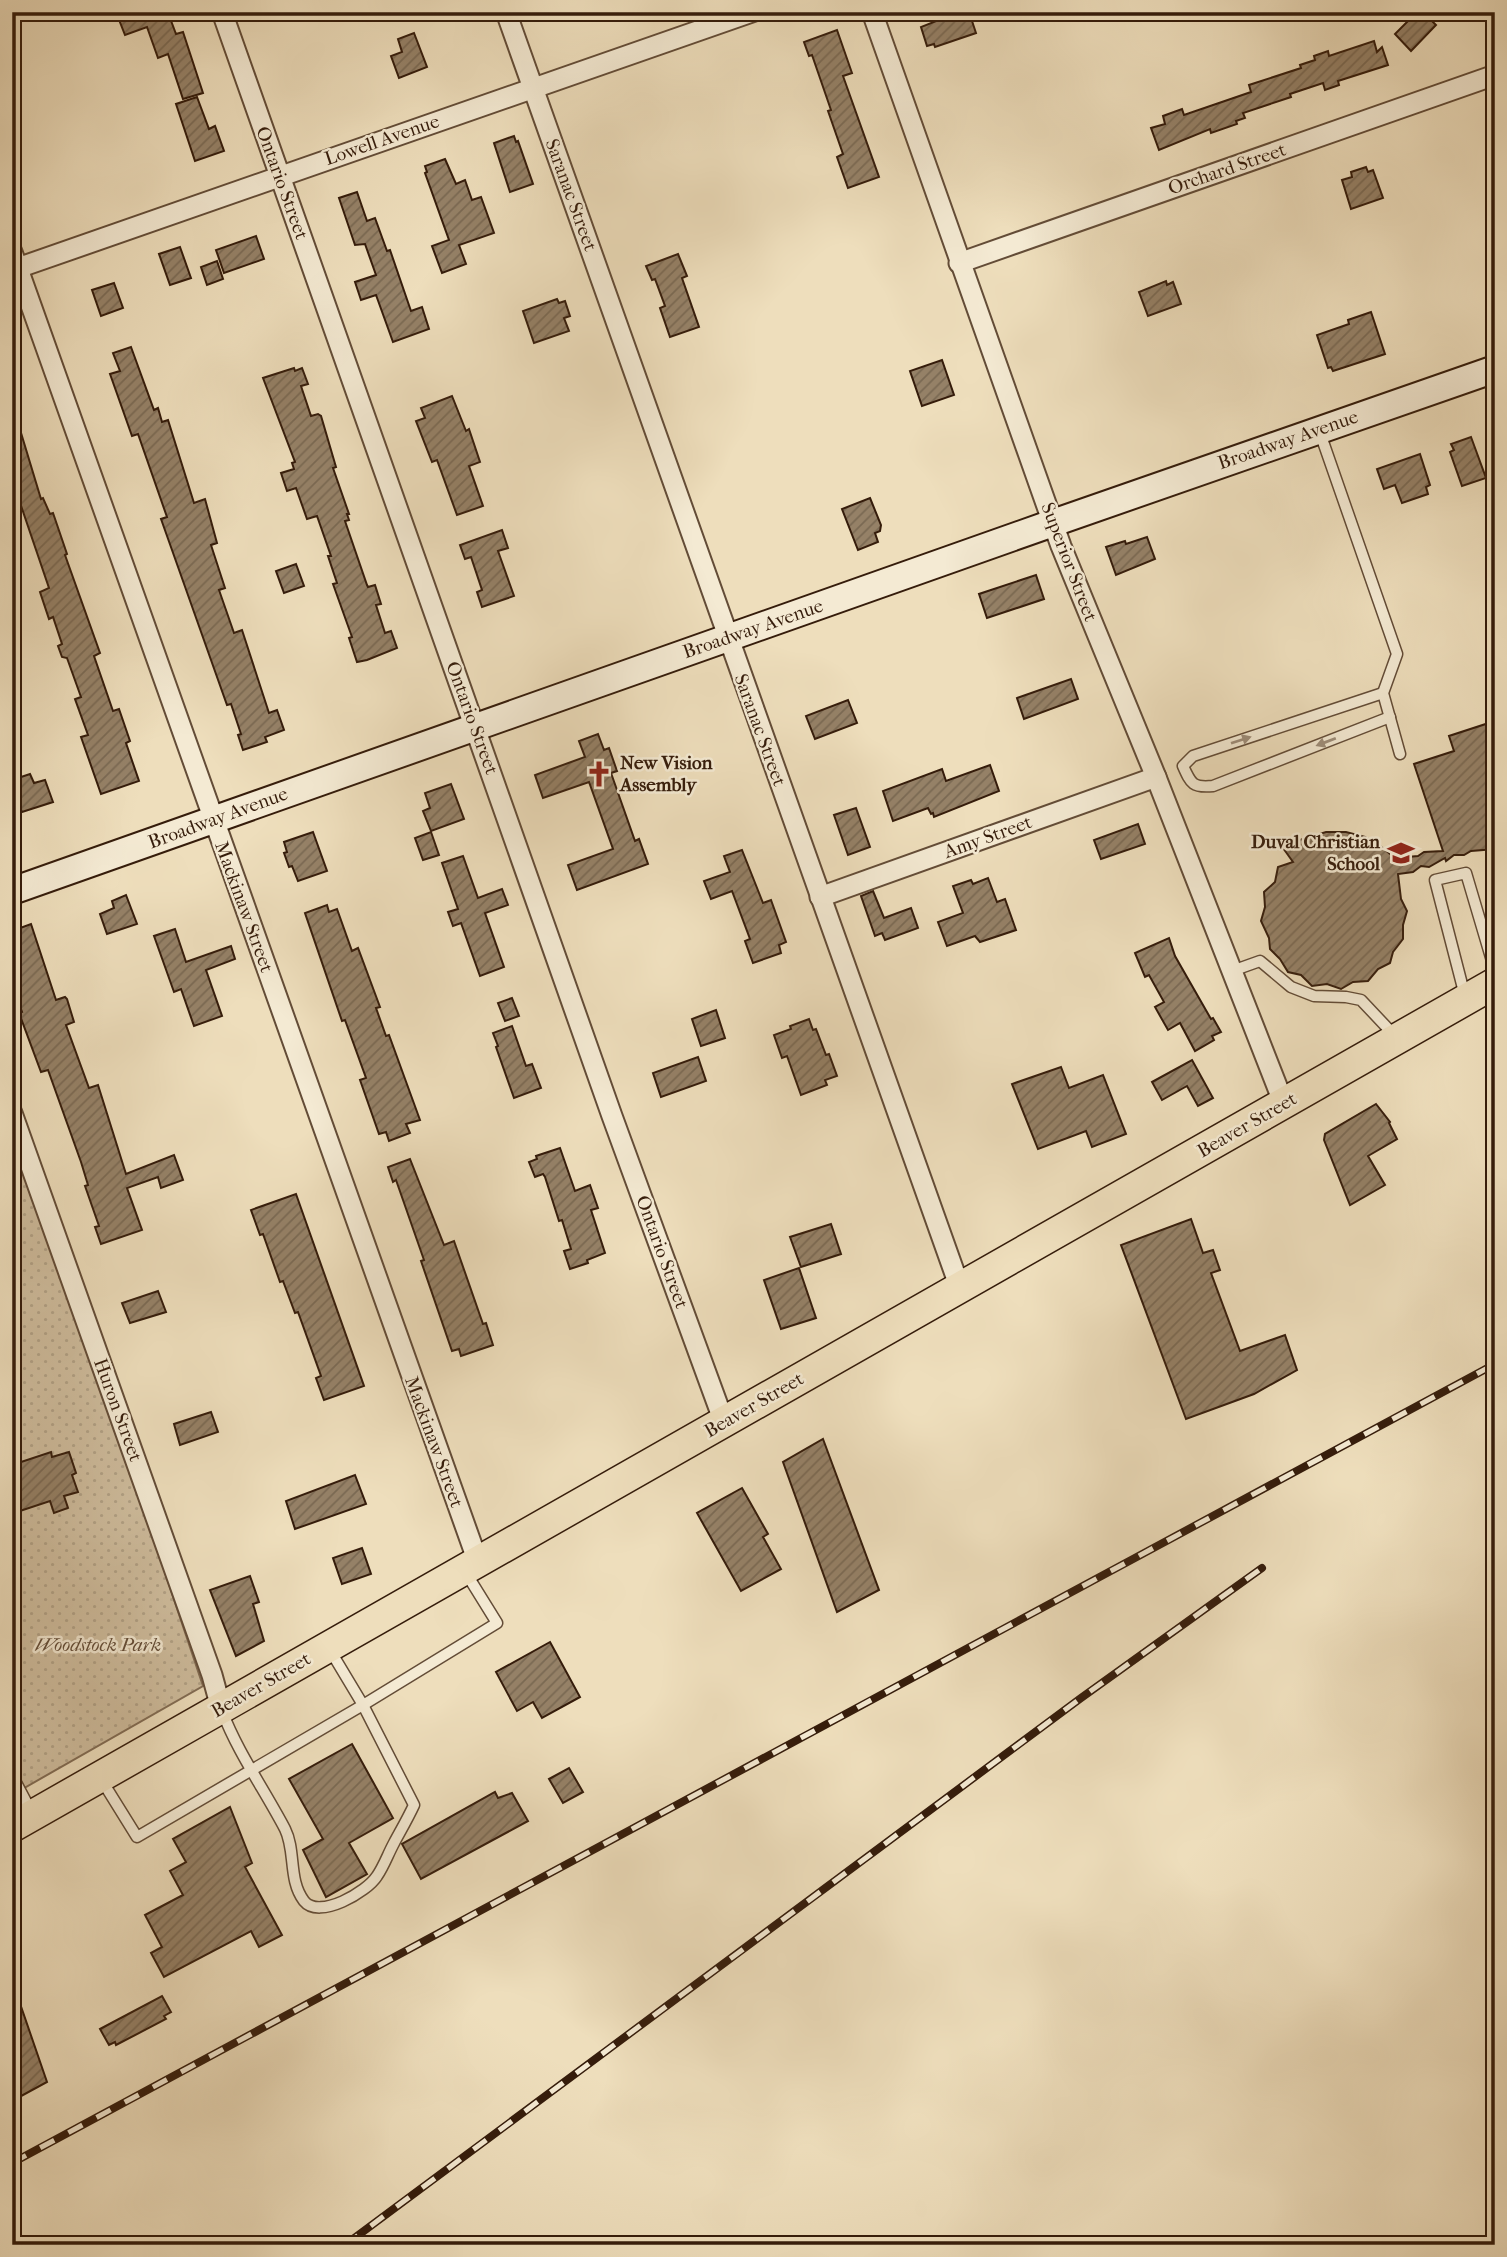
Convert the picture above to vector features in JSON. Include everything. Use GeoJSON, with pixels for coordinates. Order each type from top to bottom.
{"type":"FeatureCollection","features":[{"type":"Feature","properties":{"kind":"main road","name":"Beaver Street"},"geometry":{"type":"LineString","coordinates":[[22,1821],[1495,983]]}},
{"type":"Feature","properties":{"kind":"street","name":"Ontario Street"},"geometry":{"type":"LineString","coordinates":[[222,12],[608,1103],[724,1422]]}},
{"type":"Feature","properties":{"kind":"street","name":"Saranac Street"},"geometry":{"type":"LineString","coordinates":[[506,12],[960,1288]]}},
{"type":"Feature","properties":{"kind":"street","name":"Lowell Avenue"},"geometry":{"type":"LineString","coordinates":[[14,263],[280,175],[752,12]]}},
{"type":"Feature","properties":{"kind":"street","name":"Superior Street"},"geometry":{"type":"LineString","coordinates":[[872,12],[1053,523],[1156,776],[1284,1104]]}},
{"type":"Feature","properties":{"kind":"street","name":"Orchard Street"},"geometry":{"type":"LineString","coordinates":[[959,263],[1495,75]]}},
{"type":"Feature","properties":{"kind":"street","name":"Mackinaw Street"},"geometry":{"type":"LineString","coordinates":[[14,263],[213,819],[471,1566]]}},
{"type":"Feature","properties":{"kind":"street","name":"Broadway Avenue"},"geometry":{"type":"LineString","coordinates":[[12,891],[1318,429],[1495,369]]}},
{"type":"Feature","properties":{"kind":"street","name":"Amy Street"},"geometry":{"type":"LineString","coordinates":[[820,897],[1156,776]]}},
{"type":"Feature","properties":{"kind":"street","name":"Huron Street"},"geometry":{"type":"LineString","coordinates":[[12,1113],[207,1662],[220,1708]]}},
{"type":"Feature","properties":{"kind":"lane"},"geometry":{"type":"LineString","coordinates":[[1318,429],[1397,654],[1383,693],[1400,754]]}},
{"type":"Feature","properties":{"kind":"lane"},"geometry":{"type":"LineString","coordinates":[[1383,693],[1194,756],[1183,766],[1190,782],[1200,787],[1213,786],[1390,717]]}},
{"type":"Feature","properties":{"kind":"lane"},"geometry":{"type":"LineString","coordinates":[[1466,1000],[1435,880],[1466,873],[1495,971]]}},
{"type":"Feature","properties":{"kind":"lane"},"geometry":{"type":"LineString","coordinates":[[1231,971],[1260,961],[1291,987],[1314,996],[1361,1000],[1398,1039]]}},
{"type":"Feature","properties":{"kind":"lane"},"geometry":{"type":"LineString","coordinates":[[100,1777],[137,1837],[497,1623],[471,1566]]}},
{"type":"Feature","properties":{"kind":"lane"},"geometry":{"type":"LineString","coordinates":[[220,1708],[232,1738],[286,1832],[296,1885],[309,1906],[320,1909],[330,1907],[366,1888],[377,1878],[414,1805],[363,1705],[328,1646]]}},
{"type":"Feature","properties":{"kind":"lane"},"geometry":{"type":"LineString","coordinates":[[12,1775],[22,1821]]}},
{"type":"Feature","properties":{"kind":"green space","name":"Woodstock Park"},"geometry":{"type":"Polygon","coordinates":[[[12,1141],[151,1531],[203,1686],[12,1795],[12,1141]]]}},
{"type":"Feature","properties":{"kind":"building"},"geometry":{"type":"Polygon","coordinates":[[[116,12],[181,12],[170,18],[176,34],[183,32],[203,93],[183,99],[168,54],[158,58],[147,27],[125,35],[116,12]]]}},
{"type":"Feature","properties":{"kind":"building"},"geometry":{"type":"Polygon","coordinates":[[[942,12],[969,12],[976,33],[935,47],[934,44],[927,46],[921,27],[944,18],[942,12]]]}},
{"type":"Feature","properties":{"kind":"building"},"geometry":{"type":"Polygon","coordinates":[[[1417,12],[1423,12],[1436,25],[1411,51],[1395,34],[1417,12]]]}},
{"type":"Feature","properties":{"kind":"building"},"geometry":{"type":"Polygon","coordinates":[[[837,30],[852,73],[843,76],[879,177],[848,188],[837,157],[843,154],[828,111],[831,110],[812,55],[809,56],[804,42],[837,30]]]}},
{"type":"Feature","properties":{"kind":"building"},"geometry":{"type":"Polygon","coordinates":[[[414,33],[427,67],[399,78],[391,56],[402,52],[398,39],[414,33]]]}},
{"type":"Feature","properties":{"kind":"building"},"geometry":{"type":"Polygon","coordinates":[[[1374,41],[1377,52],[1382,47],[1388,65],[1338,81],[1339,85],[1325,90],[1323,83],[1290,94],[1291,97],[1243,113],[1245,118],[1236,121],[1237,124],[1211,133],[1210,129],[1159,150],[1151,128],[1165,124],[1163,116],[1182,109],[1184,115],[1251,92],[1249,85],[1301,68],[1300,65],[1315,60],[1314,56],[1328,51],[1329,56],[1374,41]]]}},
{"type":"Feature","properties":{"kind":"building"},"geometry":{"type":"Polygon","coordinates":[[[197,97],[209,129],[215,126],[224,151],[195,161],[176,104],[197,97]]]}},
{"type":"Feature","properties":{"kind":"building"},"geometry":{"type":"Polygon","coordinates":[[[514,136],[533,184],[510,192],[494,143],[514,136]]]}},
{"type":"Feature","properties":{"kind":"building"},"geometry":{"type":"Polygon","coordinates":[[[445,159],[456,184],[465,180],[472,200],[481,197],[494,233],[459,245],[466,264],[442,273],[432,246],[449,240],[425,173],[425,166],[445,159]]]}},
{"type":"Feature","properties":{"kind":"building"},"geometry":{"type":"Polygon","coordinates":[[[1366,167],[1368,172],[1373,170],[1383,198],[1351,209],[1342,180],[1352,177],[1351,172],[1366,167]]]}},
{"type":"Feature","properties":{"kind":"building"},"geometry":{"type":"Polygon","coordinates":[[[357,192],[367,221],[375,218],[387,251],[390,250],[411,311],[422,307],[429,329],[393,342],[376,295],[361,300],[355,282],[376,275],[365,244],[355,245],[339,198],[357,192]]]}},
{"type":"Feature","properties":{"kind":"building"},"geometry":{"type":"Polygon","coordinates":[[[256,236],[264,259],[224,273],[216,250],[256,236]]]}},
{"type":"Feature","properties":{"kind":"building"},"geometry":{"type":"Polygon","coordinates":[[[180,247],[191,278],[170,285],[159,254],[180,247]]]}},
{"type":"Feature","properties":{"kind":"building"},"geometry":{"type":"Polygon","coordinates":[[[678,254],[687,276],[682,278],[699,327],[670,337],[660,308],[665,306],[655,279],[652,280],[646,266],[678,254]]]}},
{"type":"Feature","properties":{"kind":"building"},"geometry":{"type":"Polygon","coordinates":[[[217,261],[223,279],[207,285],[201,267],[217,261]]]}},
{"type":"Feature","properties":{"kind":"building"},"geometry":{"type":"Polygon","coordinates":[[[1166,281],[1167,285],[1173,282],[1181,304],[1148,316],[1139,292],[1166,281]]]}},
{"type":"Feature","properties":{"kind":"building"},"geometry":{"type":"Polygon","coordinates":[[[114,283],[123,308],[101,316],[92,290],[114,283]]]}},
{"type":"Feature","properties":{"kind":"building"},"geometry":{"type":"Polygon","coordinates":[[[557,299],[559,303],[565,301],[570,316],[564,318],[569,331],[534,343],[523,311],[557,299]]]}},
{"type":"Feature","properties":{"kind":"building"},"geometry":{"type":"Polygon","coordinates":[[[1371,312],[1385,354],[1333,371],[1331,367],[1328,368],[1317,335],[1349,324],[1348,320],[1371,312]]]}},
{"type":"Feature","properties":{"kind":"building"},"geometry":{"type":"Polygon","coordinates":[[[131,347],[154,410],[158,408],[162,422],[168,420],[194,503],[205,499],[217,543],[211,545],[225,588],[219,590],[234,633],[242,630],[269,713],[277,710],[284,730],[265,737],[267,742],[243,750],[238,735],[241,734],[231,704],[227,705],[161,519],[167,517],[138,434],[132,436],[110,374],[120,371],[113,353],[131,347]]]}},
{"type":"Feature","properties":{"kind":"building"},"geometry":{"type":"Polygon","coordinates":[[[942,360],[954,395],[922,406],[910,371],[942,360]]]}},
{"type":"Feature","properties":{"kind":"building"},"geometry":{"type":"Polygon","coordinates":[[[294,368],[295,371],[302,368],[308,384],[301,386],[311,416],[321,416],[336,467],[333,468],[349,514],[349,520],[345,521],[367,585],[375,585],[381,604],[376,605],[385,633],[391,631],[397,648],[367,660],[357,662],[349,638],[352,637],[333,584],[337,583],[328,556],[331,556],[317,516],[307,519],[296,488],[287,491],[281,473],[294,469],[292,463],[295,462],[263,378],[294,368]]]}},
{"type":"Feature","properties":{"kind":"building"},"geometry":{"type":"Polygon","coordinates":[[[452,396],[466,431],[469,429],[480,462],[469,466],[483,506],[457,515],[437,460],[432,462],[416,421],[425,418],[421,408],[452,396]]]}},
{"type":"Feature","properties":{"kind":"building"},"geometry":{"type":"Polygon","coordinates":[[[15,413],[41,499],[43,498],[50,514],[53,513],[100,653],[94,656],[113,711],[119,709],[130,741],[126,743],[139,781],[101,794],[81,737],[88,735],[75,699],[81,697],[67,658],[62,657],[58,646],[62,644],[53,617],[49,619],[40,592],[49,588],[16,491],[12,492],[12,414],[15,413]]]}},
{"type":"Feature","properties":{"kind":"building"},"geometry":{"type":"Polygon","coordinates":[[[1471,437],[1486,478],[1462,486],[1450,452],[1454,450],[1451,444],[1471,437]]]}},
{"type":"Feature","properties":{"kind":"building"},"geometry":{"type":"Polygon","coordinates":[[[1420,454],[1430,485],[1426,487],[1428,494],[1402,503],[1395,485],[1384,489],[1377,469],[1420,454]]]}},
{"type":"Feature","properties":{"kind":"building"},"geometry":{"type":"Polygon","coordinates":[[[870,498],[881,525],[880,531],[875,533],[878,542],[858,550],[842,509],[870,498]]]}},
{"type":"Feature","properties":{"kind":"building"},"geometry":{"type":"Polygon","coordinates":[[[502,530],[508,548],[498,551],[514,596],[482,607],[477,592],[482,590],[471,557],[465,559],[460,545],[502,530]]]}},
{"type":"Feature","properties":{"kind":"building"},"geometry":{"type":"Polygon","coordinates":[[[1147,537],[1155,559],[1116,575],[1106,547],[1147,537]]]}},
{"type":"Feature","properties":{"kind":"building"},"geometry":{"type":"Polygon","coordinates":[[[296,564],[304,586],[284,593],[276,571],[296,564]]]}},
{"type":"Feature","properties":{"kind":"building"},"geometry":{"type":"Polygon","coordinates":[[[1036,575],[1044,599],[987,618],[979,594],[1036,575]]]}},
{"type":"Feature","properties":{"kind":"building"},"geometry":{"type":"Polygon","coordinates":[[[1071,679],[1078,699],[1024,719],[1017,698],[1071,679]]]}},
{"type":"Feature","properties":{"kind":"building"},"geometry":{"type":"Polygon","coordinates":[[[848,700],[857,723],[815,739],[806,716],[848,700]]]}},
{"type":"Feature","properties":{"kind":"building"},"geometry":{"type":"Polygon","coordinates":[[[1495,721],[1495,849],[1454,855],[1429,867],[1421,866],[1413,872],[1398,874],[1401,899],[1407,911],[1403,939],[1393,952],[1390,963],[1378,969],[1368,981],[1353,982],[1341,989],[1327,984],[1312,986],[1301,975],[1288,972],[1270,949],[1269,938],[1261,921],[1265,907],[1264,892],[1275,882],[1278,867],[1293,862],[1283,848],[1326,832],[1346,832],[1365,837],[1400,862],[1424,852],[1443,851],[1414,764],[1454,751],[1449,736],[1495,721]]]}},
{"type":"Feature","properties":{"kind":"building"},"geometry":{"type":"Polygon","coordinates":[[[598,734],[604,750],[609,748],[617,771],[611,773],[635,841],[639,839],[648,864],[577,890],[568,865],[613,849],[589,782],[543,798],[535,775],[585,757],[579,741],[598,734]]]}},
{"type":"Feature","properties":{"kind":"building"},"geometry":{"type":"Polygon","coordinates":[[[990,765],[999,791],[934,817],[928,808],[893,821],[883,791],[942,769],[946,781],[990,765]]]}},
{"type":"Feature","properties":{"kind":"building"},"geometry":{"type":"Polygon","coordinates":[[[30,774],[34,783],[45,780],[53,802],[22,812],[20,807],[12,809],[12,780],[30,774]]]}},
{"type":"Feature","properties":{"kind":"building"},"geometry":{"type":"Polygon","coordinates":[[[451,784],[464,819],[431,831],[423,811],[430,808],[425,793],[451,784]]]}},
{"type":"Feature","properties":{"kind":"building"},"geometry":{"type":"Polygon","coordinates":[[[856,808],[870,847],[848,855],[834,815],[856,808]]]}},
{"type":"Feature","properties":{"kind":"building"},"geometry":{"type":"Polygon","coordinates":[[[1138,824],[1145,844],[1101,859],[1094,840],[1138,824]]]}},
{"type":"Feature","properties":{"kind":"building"},"geometry":{"type":"Polygon","coordinates":[[[313,832],[327,871],[298,881],[292,866],[289,867],[284,853],[287,852],[284,842],[313,832]]]}},
{"type":"Feature","properties":{"kind":"building"},"geometry":{"type":"Polygon","coordinates":[[[431,832],[439,855],[423,860],[415,838],[431,832]]]}},
{"type":"Feature","properties":{"kind":"building"},"geometry":{"type":"Polygon","coordinates":[[[742,850],[763,903],[771,900],[786,942],[779,945],[781,953],[753,963],[745,941],[750,939],[732,891],[711,899],[704,881],[730,872],[724,856],[742,850]]]}},
{"type":"Feature","properties":{"kind":"building"},"geometry":{"type":"Polygon","coordinates":[[[463,856],[478,898],[502,889],[508,905],[485,913],[504,967],[480,976],[461,923],[453,926],[448,912],[458,909],[442,863],[463,856]]]}},
{"type":"Feature","properties":{"kind":"building"},"geometry":{"type":"Polygon","coordinates":[[[988,878],[997,902],[1005,899],[1016,930],[980,942],[975,936],[947,946],[938,922],[963,913],[953,886],[971,880],[973,884],[988,878]]]}},
{"type":"Feature","properties":{"kind":"building"},"geometry":{"type":"Polygon","coordinates":[[[873,891],[884,918],[911,908],[918,928],[885,940],[882,933],[875,936],[861,896],[873,891]]]}},
{"type":"Feature","properties":{"kind":"building"},"geometry":{"type":"Polygon","coordinates":[[[126,895],[137,924],[107,934],[100,914],[114,908],[112,901],[126,895]]]}},
{"type":"Feature","properties":{"kind":"building"},"geometry":{"type":"Polygon","coordinates":[[[327,905],[329,912],[337,909],[352,951],[358,948],[380,1007],[376,1008],[386,1036],[389,1035],[420,1120],[406,1124],[410,1133],[389,1141],[386,1132],[379,1134],[360,1080],[366,1078],[345,1020],[342,1021],[305,913],[327,905]]]}},
{"type":"Feature","properties":{"kind":"building"},"geometry":{"type":"Polygon","coordinates":[[[31,924],[56,1000],[65,997],[67,999],[74,1022],[66,1025],[89,1088],[98,1085],[126,1174],[174,1155],[183,1180],[161,1188],[158,1177],[127,1188],[142,1230],[101,1244],[95,1227],[99,1226],[85,1186],[88,1185],[81,1162],[48,1070],[41,1072],[19,1013],[22,1012],[12,985],[12,931],[31,924]]]}},
{"type":"Feature","properties":{"kind":"building"},"geometry":{"type":"Polygon","coordinates":[[[175,929],[186,962],[231,946],[235,959],[206,970],[222,1016],[194,1026],[181,989],[174,992],[154,936],[175,929]]]}},
{"type":"Feature","properties":{"kind":"building"},"geometry":{"type":"Polygon","coordinates":[[[1169,938],[1175,956],[1221,1032],[1212,1036],[1214,1040],[1195,1051],[1180,1023],[1168,1030],[1155,1007],[1164,1002],[1149,975],[1145,977],[1135,953],[1169,938]]]}},
{"type":"Feature","properties":{"kind":"building"},"geometry":{"type":"Polygon","coordinates":[[[512,998],[519,1016],[505,1021],[498,1003],[512,998]]]}},
{"type":"Feature","properties":{"kind":"building"},"geometry":{"type":"Polygon","coordinates":[[[716,1010],[725,1038],[701,1046],[692,1019],[716,1010]]]}},
{"type":"Feature","properties":{"kind":"building"},"geometry":{"type":"Polygon","coordinates":[[[809,1019],[826,1055],[829,1054],[837,1076],[825,1080],[827,1085],[801,1095],[787,1056],[782,1058],[774,1035],[809,1019]]]}},
{"type":"Feature","properties":{"kind":"building"},"geometry":{"type":"Polygon","coordinates":[[[512,1026],[526,1066],[532,1064],[541,1088],[514,1098],[493,1033],[512,1026]]]}},
{"type":"Feature","properties":{"kind":"building"},"geometry":{"type":"Polygon","coordinates":[[[698,1057],[706,1081],[661,1097],[653,1073],[698,1057]]]}},
{"type":"Feature","properties":{"kind":"building"},"geometry":{"type":"Polygon","coordinates":[[[1192,1060],[1213,1098],[1198,1106],[1187,1086],[1162,1100],[1152,1082],[1192,1060]]]}},
{"type":"Feature","properties":{"kind":"building"},"geometry":{"type":"Polygon","coordinates":[[[1061,1067],[1069,1088],[1103,1075],[1126,1134],[1092,1147],[1086,1131],[1038,1149],[1012,1084],[1061,1067]]]}},
{"type":"Feature","properties":{"kind":"building"},"geometry":{"type":"Polygon","coordinates":[[[1376,1104],[1390,1122],[1397,1139],[1368,1156],[1385,1185],[1350,1205],[1324,1140],[1325,1134],[1376,1104]]]}},
{"type":"Feature","properties":{"kind":"building"},"geometry":{"type":"Polygon","coordinates":[[[560,1148],[575,1191],[590,1185],[598,1208],[591,1210],[605,1253],[570,1269],[564,1251],[571,1249],[562,1220],[559,1221],[545,1177],[543,1174],[535,1177],[529,1162],[537,1159],[536,1156],[560,1148]]]}},
{"type":"Feature","properties":{"kind":"building"},"geometry":{"type":"Polygon","coordinates":[[[410,1159],[444,1245],[454,1241],[493,1345],[461,1356],[459,1349],[452,1351],[421,1261],[424,1260],[396,1180],[393,1182],[388,1167],[410,1159]]]}},
{"type":"Feature","properties":{"kind":"building"},"geometry":{"type":"Polygon","coordinates":[[[296,1194],[364,1386],[324,1400],[316,1378],[321,1376],[298,1312],[295,1313],[283,1281],[280,1282],[263,1234],[260,1235],[251,1210],[296,1194]]]}},
{"type":"Feature","properties":{"kind":"building"},"geometry":{"type":"Polygon","coordinates":[[[1191,1219],[1203,1253],[1213,1250],[1220,1270],[1211,1273],[1240,1351],[1285,1335],[1297,1370],[1254,1394],[1186,1419],[1121,1245],[1191,1219]]]}},
{"type":"Feature","properties":{"kind":"building"},"geometry":{"type":"Polygon","coordinates":[[[831,1224],[841,1254],[801,1267],[790,1237],[831,1224]]]}},
{"type":"Feature","properties":{"kind":"building"},"geometry":{"type":"Polygon","coordinates":[[[799,1268],[816,1318],[781,1329],[764,1280],[799,1268]]]}},
{"type":"Feature","properties":{"kind":"building"},"geometry":{"type":"Polygon","coordinates":[[[158,1291],[166,1312],[130,1323],[122,1303],[158,1291]]]}},
{"type":"Feature","properties":{"kind":"building"},"geometry":{"type":"Polygon","coordinates":[[[211,1412],[218,1432],[180,1445],[174,1424],[211,1412]]]}},
{"type":"Feature","properties":{"kind":"building"},"geometry":{"type":"Polygon","coordinates":[[[823,1439],[879,1590],[837,1612],[783,1462],[823,1439]]]}},
{"type":"Feature","properties":{"kind":"building"},"geometry":{"type":"Polygon","coordinates":[[[51,1452],[52,1457],[69,1452],[76,1473],[72,1475],[78,1492],[64,1496],[68,1508],[54,1513],[50,1501],[20,1511],[15,1495],[12,1496],[12,1465],[51,1452]]]}},
{"type":"Feature","properties":{"kind":"building"},"geometry":{"type":"Polygon","coordinates":[[[355,1475],[366,1504],[295,1529],[286,1501],[355,1475]]]}},
{"type":"Feature","properties":{"kind":"building"},"geometry":{"type":"Polygon","coordinates":[[[742,1488],[768,1534],[763,1537],[781,1569],[741,1591],[697,1513],[742,1488]]]}},
{"type":"Feature","properties":{"kind":"building"},"geometry":{"type":"Polygon","coordinates":[[[362,1548],[371,1574],[342,1584],[333,1558],[362,1548]]]}},
{"type":"Feature","properties":{"kind":"building"},"geometry":{"type":"Polygon","coordinates":[[[250,1576],[259,1602],[253,1604],[264,1641],[236,1656],[210,1590],[250,1576]]]}},
{"type":"Feature","properties":{"kind":"building"},"geometry":{"type":"Polygon","coordinates":[[[550,1642],[580,1697],[542,1718],[533,1702],[517,1711],[496,1672],[550,1642]]]}},
{"type":"Feature","properties":{"kind":"building"},"geometry":{"type":"Polygon","coordinates":[[[352,1744],[393,1818],[349,1843],[367,1874],[326,1897],[303,1850],[323,1839],[289,1779],[352,1744]]]}},
{"type":"Feature","properties":{"kind":"building"},"geometry":{"type":"Polygon","coordinates":[[[569,1768],[583,1792],[563,1803],[549,1779],[569,1768]]]}},
{"type":"Feature","properties":{"kind":"building"},"geometry":{"type":"Polygon","coordinates":[[[495,1792],[498,1798],[512,1793],[528,1821],[421,1879],[402,1844],[495,1792]]]}},
{"type":"Feature","properties":{"kind":"building"},"geometry":{"type":"Polygon","coordinates":[[[230,1807],[252,1863],[245,1867],[282,1935],[259,1947],[251,1931],[164,1977],[151,1953],[162,1947],[145,1915],[183,1895],[170,1871],[186,1862],[173,1839],[230,1807]]]}},
{"type":"Feature","properties":{"kind":"building"},"geometry":{"type":"Polygon","coordinates":[[[12,1989],[15,1989],[47,2082],[12,2101],[12,1989]]]}},
{"type":"Feature","properties":{"kind":"building"},"geometry":{"type":"Polygon","coordinates":[[[162,1996],[171,2012],[164,2016],[166,2019],[116,2045],[115,2042],[109,2045],[100,2029],[162,1996]]]}},
{"type":"Feature","properties":{"kind":"railway"},"geometry":{"type":"LineString","coordinates":[[12,2163],[1495,1364]]}},
{"type":"Feature","properties":{"kind":"railway"},"geometry":{"type":"LineString","coordinates":[[345,2245],[1081,1698],[1262,1568]]}},
{"type":"Feature","properties":{"kind":"place","name":"New Vision Assembly"},"geometry":{"type":"Point","coordinates":[599,774]}},
{"type":"Feature","properties":{"kind":"place","name":"Duval Christian School"},"geometry":{"type":"Point","coordinates":[1401,853]}}]}
